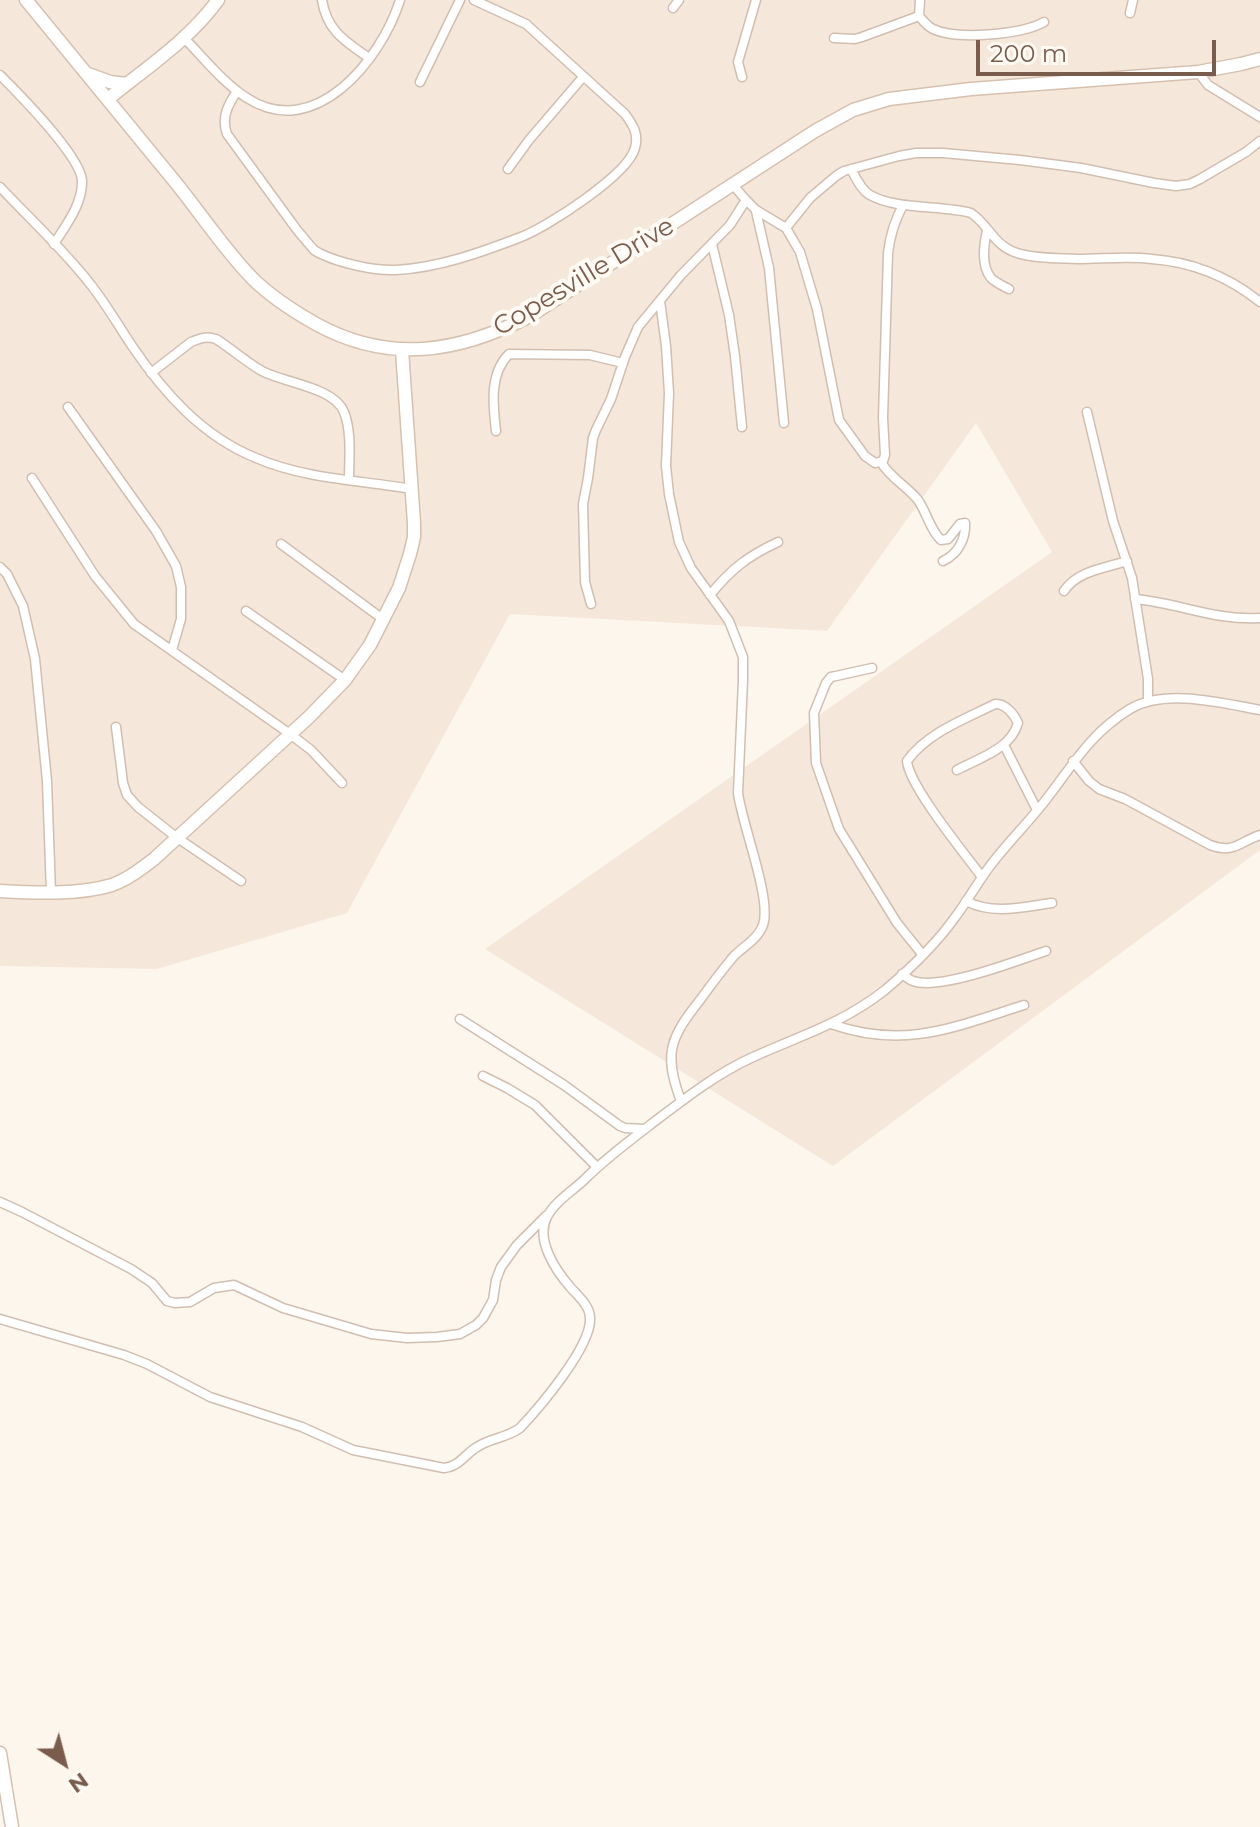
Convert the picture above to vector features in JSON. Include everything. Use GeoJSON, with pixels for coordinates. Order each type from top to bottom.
{"type":"FeatureCollection","features":[{"type":"Feature","properties":{"kind":"street","name":"Copesville Drive"},"geometry":{"type":"LineString","coordinates":[[26,0],[267,292],[303,317],[352,340],[402,350],[444,347],[470,341],[530,316],[815,131],[869,104],[971,89],[1198,72],[1260,59]]}},
{"type":"Feature","properties":{"kind":"street"},"geometry":{"type":"LineString","coordinates":[[108,99],[184,38],[218,0]]}},
{"type":"Feature","properties":{"kind":"street"},"geometry":{"type":"LineString","coordinates":[[322,0],[326,17],[339,38],[369,58]]}},
{"type":"Feature","properties":{"kind":"street"},"geometry":{"type":"LineString","coordinates":[[184,38],[247,98],[267,108],[287,111],[301,109],[332,97],[347,84],[369,58],[392,21],[400,0]]}},
{"type":"Feature","properties":{"kind":"street"},"geometry":{"type":"LineString","coordinates":[[420,82],[460,0]]}},
{"type":"Feature","properties":{"kind":"street"},"geometry":{"type":"LineString","coordinates":[[237,91],[226,111],[224,121],[227,134],[314,250],[379,270],[395,270],[459,258],[523,236],[598,190],[618,173],[635,149],[635,129],[625,114],[526,24],[474,0]]}},
{"type":"Feature","properties":{"kind":"street"},"geometry":{"type":"LineString","coordinates":[[742,77],[738,62],[756,0]]}},
{"type":"Feature","properties":{"kind":"street"},"geometry":{"type":"LineString","coordinates":[[920,0],[919,16],[936,30],[967,34],[1016,32],[1044,22]]}},
{"type":"Feature","properties":{"kind":"street"},"geometry":{"type":"LineString","coordinates":[[1130,13],[1133,0]]}},
{"type":"Feature","properties":{"kind":"street"},"geometry":{"type":"LineString","coordinates":[[834,38],[862,37],[919,16]]}},
{"type":"Feature","properties":{"kind":"street"},"geometry":{"type":"LineString","coordinates":[[1198,72],[1208,85],[1260,117]]}},
{"type":"Feature","properties":{"kind":"street"},"geometry":{"type":"LineString","coordinates":[[85,73],[127,84]]}},
{"type":"Feature","properties":{"kind":"street"},"geometry":{"type":"LineString","coordinates":[[0,75],[47,127],[82,174],[83,185],[74,213],[54,244]]}},
{"type":"Feature","properties":{"kind":"street"},"geometry":{"type":"LineString","coordinates":[[508,169],[583,77]]}},
{"type":"Feature","properties":{"kind":"street"},"geometry":{"type":"LineString","coordinates":[[786,228],[810,198],[836,176],[899,156],[943,153],[1035,162],[1182,185],[1200,179],[1260,141]]}},
{"type":"Feature","properties":{"kind":"street"},"geometry":{"type":"LineString","coordinates":[[851,169],[870,195],[903,205],[971,213],[980,219],[997,242],[1017,253],[1103,260],[1152,259],[1191,266],[1214,273],[1260,302]]}},
{"type":"Feature","properties":{"kind":"street"},"geometry":{"type":"LineString","coordinates":[[733,185],[756,210],[786,228],[800,252],[817,309],[839,420],[865,456],[875,463],[881,462]]}},
{"type":"Feature","properties":{"kind":"street"},"geometry":{"type":"LineString","coordinates":[[0,187],[89,282],[151,373],[175,402],[208,431],[254,458],[291,469],[411,489]]}},
{"type":"Feature","properties":{"kind":"street"},"geometry":{"type":"LineString","coordinates":[[591,604],[585,582],[583,504],[593,438],[611,399],[632,337],[681,275],[730,225],[746,200]]}},
{"type":"Feature","properties":{"kind":"street"},"geometry":{"type":"LineString","coordinates":[[881,462],[885,455],[883,418],[888,253],[890,237],[903,205]]}},
{"type":"Feature","properties":{"kind":"street"},"geometry":{"type":"LineString","coordinates":[[756,210],[769,268],[784,423]]}},
{"type":"Feature","properties":{"kind":"street"},"geometry":{"type":"LineString","coordinates":[[987,231],[984,251],[988,273],[995,282],[1009,289]]}},
{"type":"Feature","properties":{"kind":"street"},"geometry":{"type":"LineString","coordinates":[[712,244],[729,315],[742,427]]}},
{"type":"Feature","properties":{"kind":"street"},"geometry":{"type":"LineString","coordinates":[[660,301],[669,393],[666,466],[669,494],[685,556],[729,621],[743,657],[738,793],[764,900],[765,917],[755,938],[733,958],[678,1029],[671,1049],[671,1061],[673,1079],[681,1101]]}},
{"type":"Feature","properties":{"kind":"street"},"geometry":{"type":"LineString","coordinates":[[151,373],[191,342],[210,337],[264,372],[331,397],[340,406],[346,420],[349,480]]}},
{"type":"Feature","properties":{"kind":"street"},"geometry":{"type":"LineString","coordinates":[[0,891],[82,890],[113,884],[134,874],[290,734],[345,680],[384,620],[399,588],[414,537],[402,350]]}},
{"type":"Feature","properties":{"kind":"street"},"geometry":{"type":"LineString","coordinates":[[496,431],[493,405],[495,381],[509,354],[590,355],[623,363]]}},
{"type":"Feature","properties":{"kind":"street"},"geometry":{"type":"LineString","coordinates":[[68,407],[156,531],[176,566],[181,587],[181,619],[172,650]]}},
{"type":"Feature","properties":{"kind":"street"},"geometry":{"type":"LineString","coordinates":[[1087,412],[1113,521],[1127,561],[1148,679],[1148,700]]}},
{"type":"Feature","properties":{"kind":"street"},"geometry":{"type":"LineString","coordinates":[[881,462],[892,477],[916,498],[941,540],[946,541],[960,524],[965,523],[957,552],[943,561]]}},
{"type":"Feature","properties":{"kind":"street"},"geometry":{"type":"LineString","coordinates":[[32,478],[95,576],[134,624],[311,750],[342,783]]}},
{"type":"Feature","properties":{"kind":"street"},"geometry":{"type":"LineString","coordinates":[[710,595],[736,565],[778,542]]}},
{"type":"Feature","properties":{"kind":"street"},"geometry":{"type":"LineString","coordinates":[[281,544],[384,620]]}},
{"type":"Feature","properties":{"kind":"street"},"geometry":{"type":"LineString","coordinates":[[1064,591],[1078,576],[1127,561]]}},
{"type":"Feature","properties":{"kind":"street"},"geometry":{"type":"LineString","coordinates":[[0,567],[7,574],[23,606],[35,659],[47,781],[51,892]]}},
{"type":"Feature","properties":{"kind":"street"},"geometry":{"type":"LineString","coordinates":[[1135,599],[1234,619],[1260,618]]}},
{"type":"Feature","properties":{"kind":"street"},"geometry":{"type":"LineString","coordinates":[[246,611],[345,680]]}},
{"type":"Feature","properties":{"kind":"street"},"geometry":{"type":"LineString","coordinates":[[872,668],[831,677],[826,683],[814,713],[815,756],[839,829],[897,923],[922,954]]}},
{"type":"Feature","properties":{"kind":"street"},"geometry":{"type":"LineString","coordinates":[[0,1202],[131,1269],[152,1283],[167,1301],[190,1302],[214,1288],[234,1285],[283,1308],[371,1334],[407,1338],[460,1334],[476,1325],[489,1309],[496,1280],[517,1245],[597,1167],[681,1101],[750,1059],[831,1024],[870,1001],[902,974],[955,917],[982,877],[1073,761],[1121,715],[1148,700],[1180,699],[1260,710]]}},
{"type":"Feature","properties":{"kind":"street"},"geometry":{"type":"LineString","coordinates":[[957,770],[1004,745],[1013,736],[1018,723],[1003,705],[998,703],[933,736],[907,761],[908,770],[922,794],[982,877]]}},
{"type":"Feature","properties":{"kind":"street"},"geometry":{"type":"LineString","coordinates":[[116,727],[127,795],[176,837],[241,881]]}},
{"type":"Feature","properties":{"kind":"street"},"geometry":{"type":"LineString","coordinates":[[1004,745],[1037,810]]}},
{"type":"Feature","properties":{"kind":"street"},"geometry":{"type":"LineString","coordinates":[[1073,761],[1099,789],[1125,799],[1210,845],[1231,849],[1260,835]]}},
{"type":"Feature","properties":{"kind":"street"},"geometry":{"type":"LineString","coordinates":[[966,901],[984,909],[1052,903]]}},
{"type":"Feature","properties":{"kind":"street"},"geometry":{"type":"LineString","coordinates":[[902,974],[917,982],[946,980],[974,975],[1046,951]]}},
{"type":"Feature","properties":{"kind":"street"},"geometry":{"type":"LineString","coordinates":[[831,1024],[860,1033],[905,1037],[954,1027],[1024,1005]]}},
{"type":"Feature","properties":{"kind":"street"},"geometry":{"type":"LineString","coordinates":[[460,1019],[564,1085],[620,1126],[645,1129]]}},
{"type":"Feature","properties":{"kind":"street"},"geometry":{"type":"LineString","coordinates":[[483,1076],[535,1105],[597,1167]]}},
{"type":"Feature","properties":{"kind":"street"},"geometry":{"type":"LineString","coordinates":[[0,1319],[124,1355],[210,1397],[312,1431],[360,1452],[449,1468],[476,1447],[520,1428],[560,1380],[583,1342],[590,1319],[589,1311],[563,1278],[547,1248],[544,1232],[547,1216]]}},
{"type":"Feature","properties":{"kind":"street"},"geometry":{"type":"LineString","coordinates":[[0,1753],[12,1827]]}},
{"type":"Feature","properties":{"kind":"shaded area"},"geometry":{"type":"Polygon","coordinates":[[[0,0],[1260,0],[1260,850],[833,1166],[485,949],[1052,552],[976,423],[827,631],[510,614],[347,913],[157,969],[0,966],[0,0]]]}}]}
